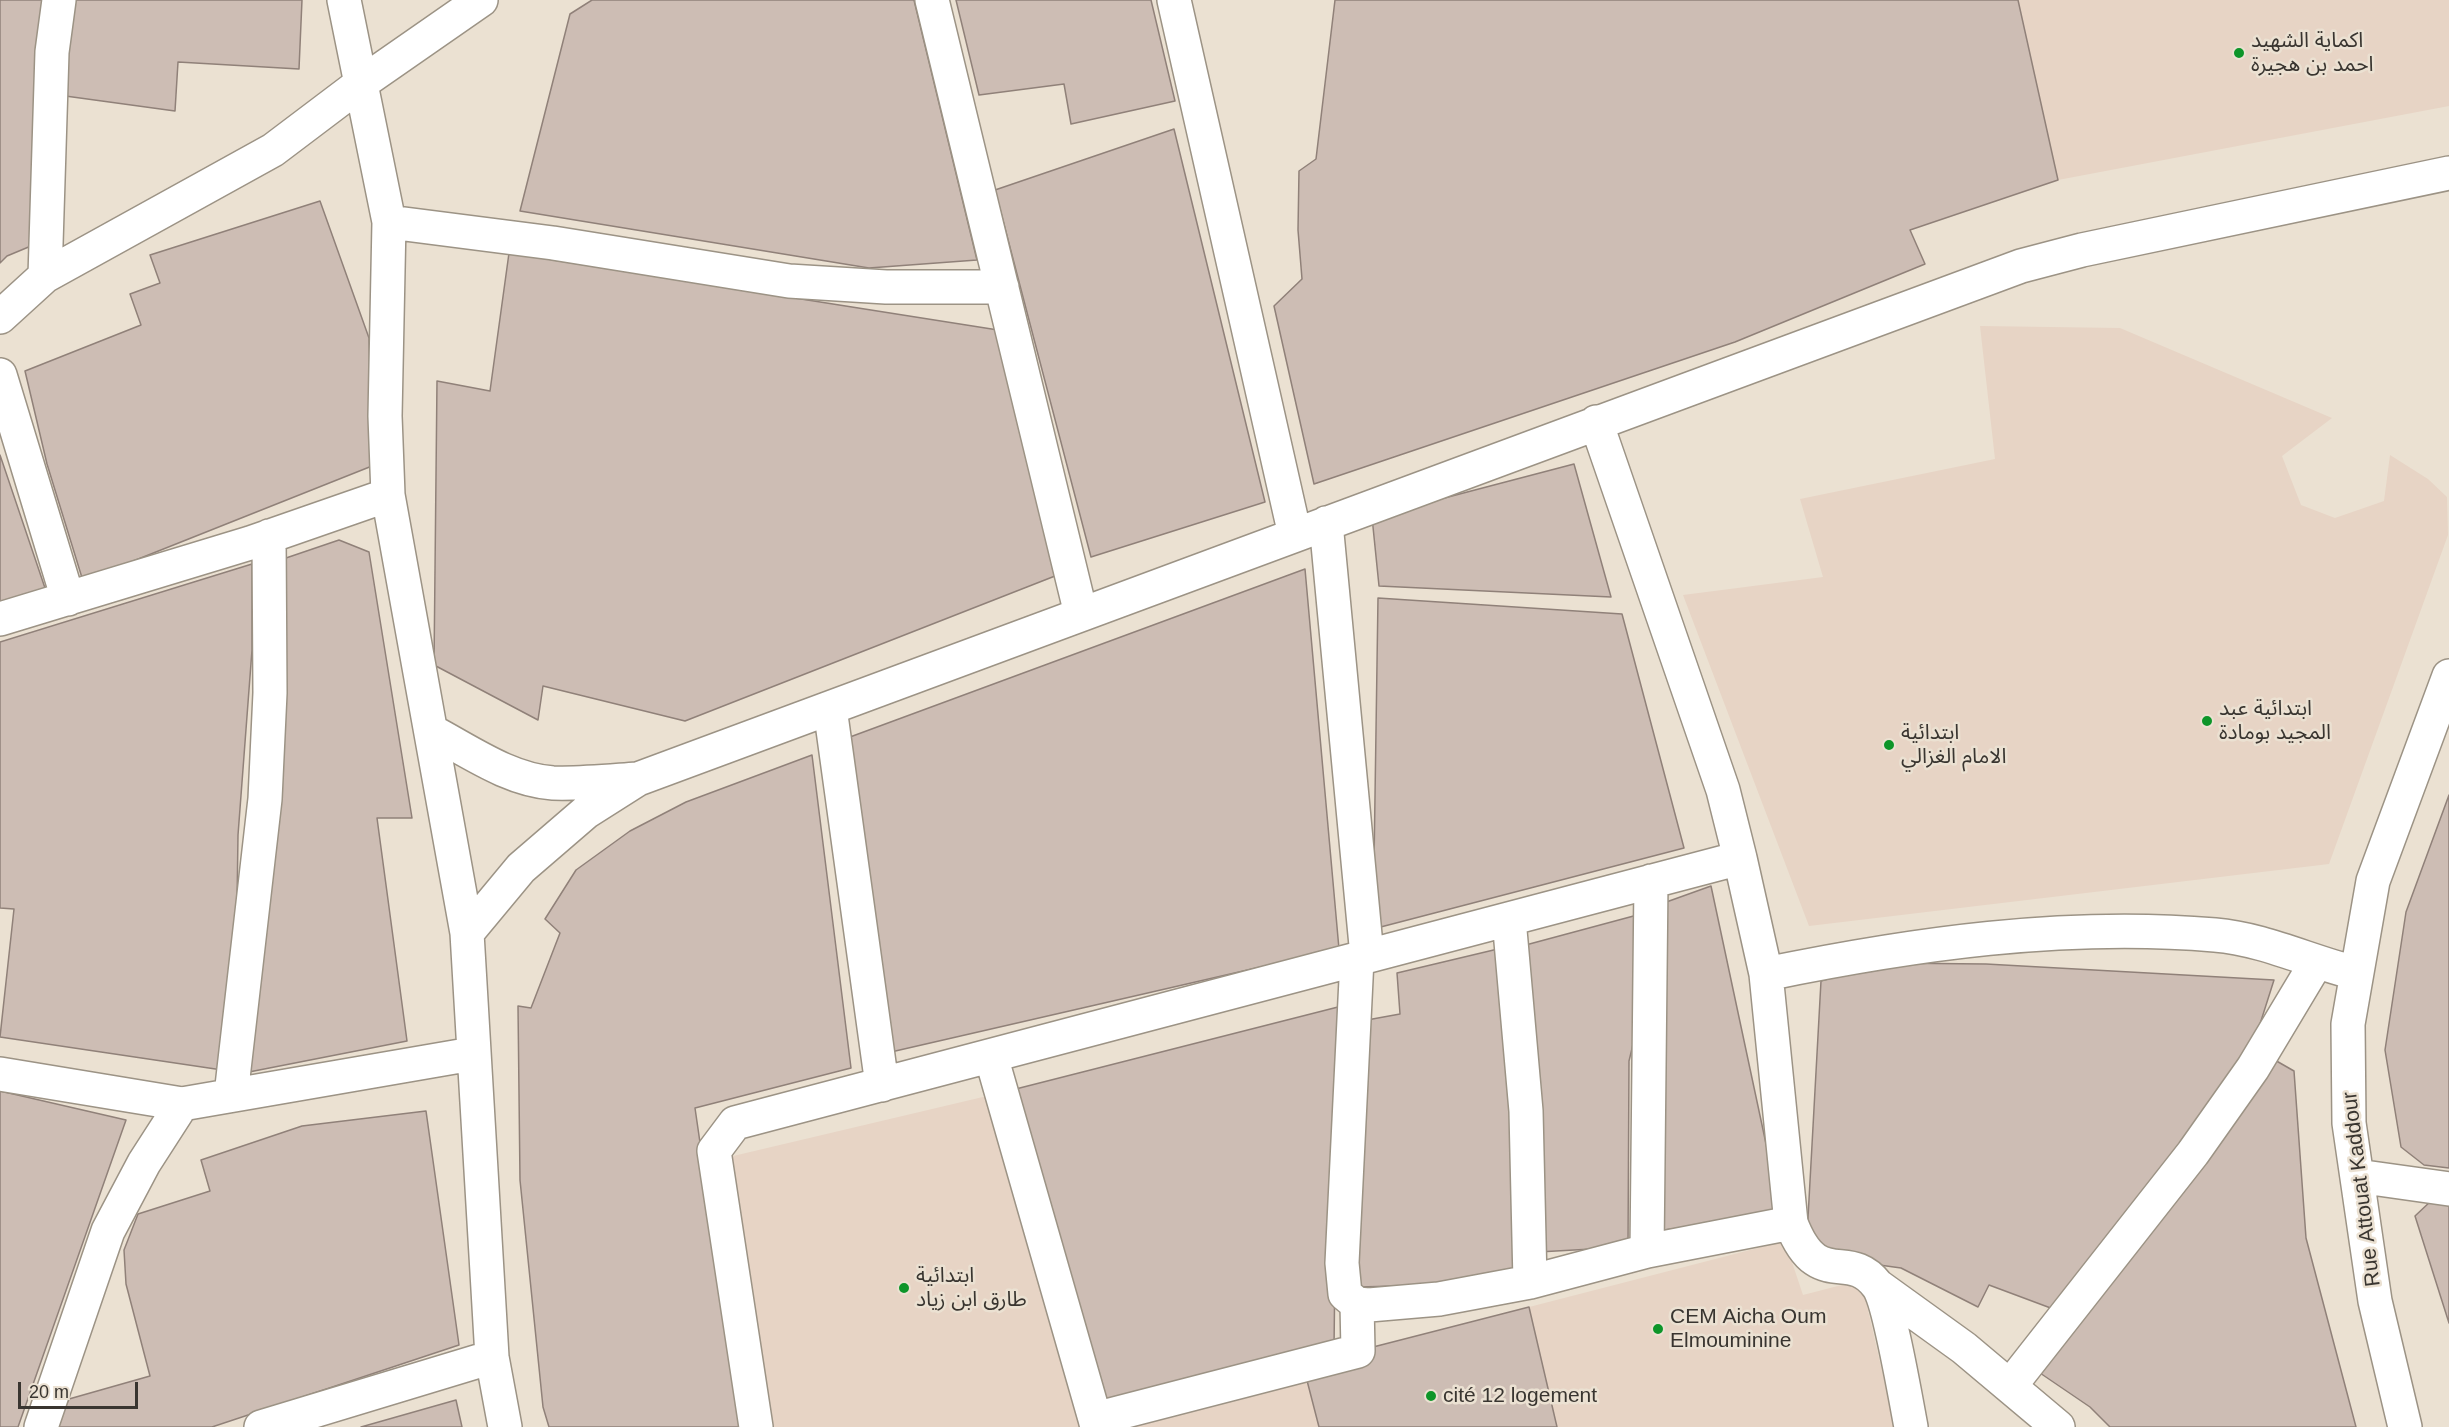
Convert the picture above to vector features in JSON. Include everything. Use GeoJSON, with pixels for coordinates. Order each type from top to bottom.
{"type":"FeatureCollection","features":[{"type":"Feature","properties":{"kind":"street"},"geometry":{"type":"LineString","coordinates":[[45,276],[51,64],[59,0]]}},
{"type":"Feature","properties":{"kind":"street"},"geometry":{"type":"LineString","coordinates":[[344,0],[363,82],[389,222],[385,416],[388,495],[467,933],[472,1054],[484,1185],[492,1358],[505,1427]]}},
{"type":"Feature","properties":{"kind":"street"},"geometry":{"type":"LineString","coordinates":[[0,317],[45,276],[273,150],[363,82],[481,0]]}},
{"type":"Feature","properties":{"kind":"street"},"geometry":{"type":"LineString","coordinates":[[932,0],[1081,614]]}},
{"type":"Feature","properties":{"kind":"street"},"geometry":{"type":"LineString","coordinates":[[1174,0],[1295,535]]}},
{"type":"Feature","properties":{"kind":"street"},"geometry":{"type":"LineString","coordinates":[[467,933],[521,868],[586,812],[638,779],[2021,266],[2093,248],[2449,173]]}},
{"type":"Feature","properties":{"kind":"street"},"geometry":{"type":"LineString","coordinates":[[389,222],[553,243],[789,281],[886,287],[1002,287]]}},
{"type":"Feature","properties":{"kind":"street"},"geometry":{"type":"LineString","coordinates":[[0,375],[68,599]]}},
{"type":"Feature","properties":{"kind":"street"},"geometry":{"type":"LineString","coordinates":[[1596,422],[1723,790],[1740,858],[1766,974],[1791,1223],[1806,1254],[1818,1263],[1858,1270],[1964,1348],[2058,1427]]}},
{"type":"Feature","properties":{"kind":"street"},"geometry":{"type":"LineString","coordinates":[[0,620],[269,536],[388,495]]}},
{"type":"Feature","properties":{"kind":"street"},"geometry":{"type":"LineString","coordinates":[[1326,523],[1362,958],[1342,1263],[1345,1294],[1357,1304],[1369,1305],[1439,1299],[1530,1282],[1647,1251],[1791,1223]]}},
{"type":"Feature","properties":{"kind":"street"},"geometry":{"type":"LineString","coordinates":[[231,1095],[265,799],[270,693],[269,536]]}},
{"type":"Feature","properties":{"kind":"street","name":"Rue Attouat Kaddour"},"geometry":{"type":"LineString","coordinates":[[2405,1427],[2375,1301],[2349,1123],[2348,1035],[2355,973],[2373,881],[2449,676]]}},
{"type":"Feature","properties":{"kind":"street"},"geometry":{"type":"LineString","coordinates":[[830,708],[882,1085]]}},
{"type":"Feature","properties":{"kind":"street"},"geometry":{"type":"LineString","coordinates":[[431,731],[495,766],[524,777],[552,783],[638,779]]}},
{"type":"Feature","properties":{"kind":"street"},"geometry":{"type":"LineString","coordinates":[[756,1427],[714,1151],[735,1123],[1740,858]]}},
{"type":"Feature","properties":{"kind":"street"},"geometry":{"type":"LineString","coordinates":[[1647,1251],[1651,881]]}},
{"type":"Feature","properties":{"kind":"street"},"geometry":{"type":"LineString","coordinates":[[1509,919],[1526,1111],[1530,1282]]}},
{"type":"Feature","properties":{"kind":"street"},"geometry":{"type":"LineString","coordinates":[[1766,974],[1829,961],[2016,935],[2097,932],[2215,935],[2251,941],[2316,963],[2355,973]]}},
{"type":"Feature","properties":{"kind":"street"},"geometry":{"type":"LineString","coordinates":[[2010,1386],[2193,1153],[2253,1068],[2316,963]]}},
{"type":"Feature","properties":{"kind":"street"},"geometry":{"type":"LineString","coordinates":[[0,1074],[182,1104],[472,1054]]}},
{"type":"Feature","properties":{"kind":"street"},"geometry":{"type":"LineString","coordinates":[[991,1056],[1096,1423],[1358,1351],[1357,1304]]}},
{"type":"Feature","properties":{"kind":"street"},"geometry":{"type":"LineString","coordinates":[[41,1427],[108,1231],[144,1163],[182,1104]]}},
{"type":"Feature","properties":{"kind":"street"},"geometry":{"type":"LineString","coordinates":[[2357,1176],[2449,1189]]}},
{"type":"Feature","properties":{"kind":"street"},"geometry":{"type":"LineString","coordinates":[[1878,1286],[1911,1427]]}},
{"type":"Feature","properties":{"kind":"street"},"geometry":{"type":"LineString","coordinates":[[261,1427],[492,1358]]}},
{"type":"Feature","properties":{"kind":"shaded area","name":"اكماية الشهيد احمد بن هجيرة"},"geometry":{"type":"Polygon","coordinates":[[[2018,0],[2449,0],[2449,106],[2058,180],[2018,0]]]}},
{"type":"Feature","properties":{"kind":"shaded area","name":"ابتدائية عبد المجيد بومادة"},"geometry":{"type":"Polygon","coordinates":[[[1980,326],[2120,328],[2332,418],[2282,456],[2301,505],[2335,518],[2384,501],[2390,455],[2428,479],[2447,497],[2448,535],[2329,864],[1809,926],[1683,595],[1823,577],[1800,499],[1995,459],[1980,326]]]}},
{"type":"Feature","properties":{"kind":"shaded area"},"geometry":{"type":"Polygon","coordinates":[[[1004,1092],[1095,1419],[1785,1241],[1803,1295],[1861,1280],[1895,1427],[771,1427],[729,1157],[1004,1092]]]}},
{"type":"Feature","properties":{"kind":"building"},"geometry":{"type":"Polygon","coordinates":[[[0,0],[50,0],[31,246],[7,256],[0,263],[0,0]]]}},
{"type":"Feature","properties":{"kind":"building"},"geometry":{"type":"Polygon","coordinates":[[[70,0],[302,0],[299,69],[178,62],[175,111],[58,95],[70,0]]]}},
{"type":"Feature","properties":{"kind":"building"},"geometry":{"type":"Polygon","coordinates":[[[592,0],[914,0],[977,260],[869,268],[520,211],[570,14],[592,0]]]}},
{"type":"Feature","properties":{"kind":"building"},"geometry":{"type":"Polygon","coordinates":[[[956,0],[1151,0],[1175,101],[1071,124],[1064,84],[979,95],[956,0]]]}},
{"type":"Feature","properties":{"kind":"building"},"geometry":{"type":"Polygon","coordinates":[[[1335,0],[2018,0],[2058,180],[1910,230],[1925,264],[1735,342],[1314,484],[1274,306],[1302,279],[1298,230],[1299,171],[1316,159],[1335,0]]]}},
{"type":"Feature","properties":{"kind":"building"},"geometry":{"type":"Polygon","coordinates":[[[1174,129],[1265,502],[1091,557],[995,190],[1174,129]]]}},
{"type":"Feature","properties":{"kind":"building"},"geometry":{"type":"Polygon","coordinates":[[[320,201],[369,338],[372,466],[83,581],[47,464],[25,371],[141,325],[130,294],[160,283],[150,255],[320,201]]]}},
{"type":"Feature","properties":{"kind":"building"},"geometry":{"type":"Polygon","coordinates":[[[509,253],[998,330],[1055,576],[685,721],[543,686],[538,720],[434,665],[437,381],[490,391],[509,253]]]}},
{"type":"Feature","properties":{"kind":"building"},"geometry":{"type":"Polygon","coordinates":[[[0,455],[45,588],[0,604],[0,455]]]}},
{"type":"Feature","properties":{"kind":"building"},"geometry":{"type":"Polygon","coordinates":[[[1574,464],[1611,597],[1379,586],[1372,517],[1574,464]]]}},
{"type":"Feature","properties":{"kind":"building"},"geometry":{"type":"Polygon","coordinates":[[[339,540],[369,552],[412,818],[377,818],[407,1041],[249,1072],[286,558],[339,540]]]}},
{"type":"Feature","properties":{"kind":"building"},"geometry":{"type":"Polygon","coordinates":[[[252,564],[252,650],[238,835],[236,972],[229,1071],[0,1037],[14,909],[0,908],[0,642],[252,564]]]}},
{"type":"Feature","properties":{"kind":"building"},"geometry":{"type":"Polygon","coordinates":[[[1305,569],[1339,949],[891,1052],[850,737],[1305,569]]]}},
{"type":"Feature","properties":{"kind":"building"},"geometry":{"type":"Polygon","coordinates":[[[1378,598],[1622,614],[1684,848],[1373,929],[1378,598]]]}},
{"type":"Feature","properties":{"kind":"building"},"geometry":{"type":"Polygon","coordinates":[[[812,755],[851,1068],[695,1108],[726,1322],[746,1427],[549,1427],[543,1407],[520,1180],[518,1006],[531,1008],[560,933],[545,919],[576,870],[630,831],[686,802],[812,755]]]}},
{"type":"Feature","properties":{"kind":"building"},"geometry":{"type":"Polygon","coordinates":[[[2449,795],[2449,1168],[2424,1165],[2401,1147],[2385,1050],[2406,912],[2449,795]]]}},
{"type":"Feature","properties":{"kind":"building"},"geometry":{"type":"Polygon","coordinates":[[[1711,886],[1781,1214],[1657,1231],[1658,905],[1711,886]]]}},
{"type":"Feature","properties":{"kind":"building"},"geometry":{"type":"Polygon","coordinates":[[[1641,914],[1642,1007],[1629,1061],[1628,1247],[1538,1252],[1522,946],[1641,914]]]}},
{"type":"Feature","properties":{"kind":"building"},"geometry":{"type":"Polygon","coordinates":[[[1502,948],[1522,1132],[1515,1283],[1358,1287],[1367,1020],[1400,1014],[1397,973],[1502,948]]]}},
{"type":"Feature","properties":{"kind":"building"},"geometry":{"type":"Polygon","coordinates":[[[1884,963],[1986,964],[2274,980],[2246,1068],[2064,1313],[1989,1285],[1978,1307],[1901,1268],[1829,1258],[1807,1236],[1821,981],[1884,963]]]}},
{"type":"Feature","properties":{"kind":"building"},"geometry":{"type":"Polygon","coordinates":[[[1338,1007],[1334,1348],[1095,1419],[1004,1092],[1338,1007]]]}},
{"type":"Feature","properties":{"kind":"building"},"geometry":{"type":"Polygon","coordinates":[[[2273,1059],[2294,1071],[2306,1238],[2356,1427],[2110,1427],[2090,1407],[2040,1373],[2273,1059]]]}},
{"type":"Feature","properties":{"kind":"building"},"geometry":{"type":"Polygon","coordinates":[[[0,1091],[126,1120],[18,1427],[0,1427],[0,1091]]]}},
{"type":"Feature","properties":{"kind":"building"},"geometry":{"type":"Polygon","coordinates":[[[426,1111],[459,1345],[212,1427],[56,1427],[69,1399],[150,1376],[126,1284],[124,1250],[138,1214],[210,1191],[201,1160],[302,1126],[426,1111]]]}},
{"type":"Feature","properties":{"kind":"building"},"geometry":{"type":"Polygon","coordinates":[[[2432,1200],[2449,1202],[2449,1323],[2415,1216],[2432,1200]]]}},
{"type":"Feature","properties":{"kind":"building","name":"cité 12 logement"},"geometry":{"type":"Polygon","coordinates":[[[1529,1307],[1557,1427],[1319,1427],[1303,1365],[1529,1307]]]}},
{"type":"Feature","properties":{"kind":"building"},"geometry":{"type":"Polygon","coordinates":[[[456,1400],[462,1427],[361,1427],[456,1400]]]}},
{"type":"Feature","properties":{"kind":"place","name":"اكماية الشهيد احمد بن هجيرة"},"geometry":{"type":"Point","coordinates":[2239,53]}},
{"type":"Feature","properties":{"kind":"place","name":"ابتدائية عبد المجيد بومادة"},"geometry":{"type":"Point","coordinates":[2207,721]}},
{"type":"Feature","properties":{"kind":"place","name":"ابتدائية الامام الغزالي"},"geometry":{"type":"Point","coordinates":[1889,745]}},
{"type":"Feature","properties":{"kind":"place","name":"ابتدائية طارق ابن زياد"},"geometry":{"type":"Point","coordinates":[904,1288]}},
{"type":"Feature","properties":{"kind":"place","name":"CEM Aicha Oum Elmouminine"},"geometry":{"type":"Point","coordinates":[1658,1329]}},
{"type":"Feature","properties":{"kind":"place","name":"cité 12 logement"},"geometry":{"type":"Point","coordinates":[1431,1396]}}]}
